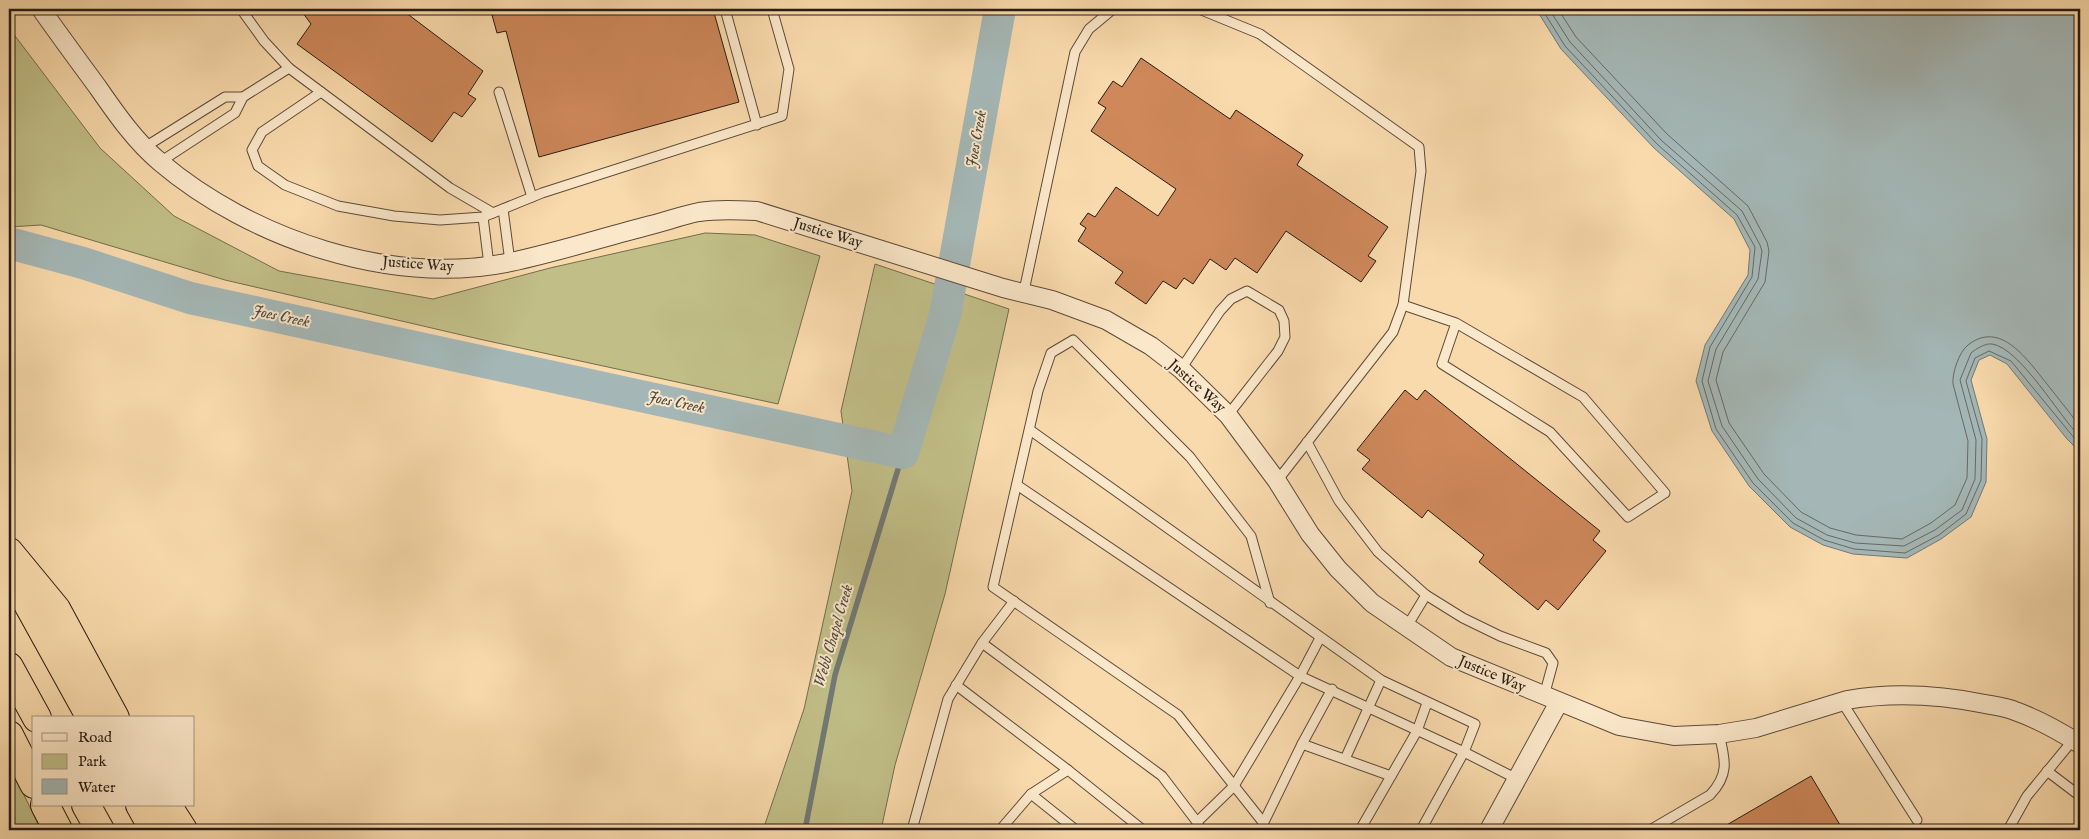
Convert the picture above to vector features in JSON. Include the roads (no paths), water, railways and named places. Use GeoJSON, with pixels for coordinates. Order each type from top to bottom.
{"type":"FeatureCollection","features":[{"type":"Feature","properties":{"kind":"highway"},"geometry":{"type":"LineString","coordinates":[[9,552],[56,609],[115,716]]}},
{"type":"Feature","properties":{"kind":"highway"},"geometry":{"type":"LineString","coordinates":[[9,570],[90,716]]}},
{"type":"Feature","properties":{"kind":"highway"},"geometry":{"type":"LineString","coordinates":[[9,667],[36,716]]}},
{"type":"Feature","properties":{"kind":"highway"},"geometry":{"type":"LineString","coordinates":[[9,735],[32,780]]}},
{"type":"Feature","properties":{"kind":"highway"},"geometry":{"type":"LineString","coordinates":[[46,806],[58,830]]}},
{"type":"Feature","properties":{"kind":"highway"},"geometry":{"type":"LineString","coordinates":[[87,806],[100,830]]}},
{"type":"Feature","properties":{"kind":"highway"},"geometry":{"type":"LineString","coordinates":[[141,806],[154,830]]}},
{"type":"Feature","properties":{"kind":"highway"},"geometry":{"type":"LineString","coordinates":[[168,806],[183,830]]}},
{"type":"Feature","properties":{"kind":"street","name":"Justice Way"},"geometry":{"type":"LineString","coordinates":[[41,9],[110,105],[160,162],[201,192],[244,219],[319,249],[360,260],[408,266],[456,268],[510,262],[699,212],[726,210],[756,211],[1003,288],[1024,291],[1106,320],[1151,346],[1181,370],[1228,415],[1277,481],[1310,534],[1338,569],[1372,603],[1406,628],[1452,657],[1618,726],[1674,736],[1719,734],[1756,728],[1862,697],[1920,695],[1964,700],[2014,710],[2053,728],[2076,742]]}},
{"type":"Feature","properties":{"kind":"street"},"geometry":{"type":"LineString","coordinates":[[1489,830],[1517,779],[1551,699]]}},
{"type":"Feature","properties":{"kind":"lane"},"geometry":{"type":"LineString","coordinates":[[241,9],[264,41],[289,68],[450,188],[493,213]]}},
{"type":"Feature","properties":{"kind":"lane"},"geometry":{"type":"LineString","coordinates":[[725,9],[757,125]]}},
{"type":"Feature","properties":{"kind":"lane"},"geometry":{"type":"LineString","coordinates":[[321,92],[262,132],[252,150],[258,166],[285,185],[338,206],[394,216],[440,220],[483,217],[532,197],[782,116],[790,69],[772,9]]}},
{"type":"Feature","properties":{"kind":"lane"},"geometry":{"type":"LineString","coordinates":[[1024,291],[1075,52],[1089,29],[1113,9]]}},
{"type":"Feature","properties":{"kind":"lane"},"geometry":{"type":"LineString","coordinates":[[1199,9],[1260,34],[1420,147],[1421,170],[1403,305],[1393,332],[1277,481]]}},
{"type":"Feature","properties":{"kind":"lane"},"geometry":{"type":"LineString","coordinates":[[160,162],[235,113],[243,97],[289,68]]}},
{"type":"Feature","properties":{"kind":"lane"},"geometry":{"type":"LineString","coordinates":[[499,92],[532,197]]}},
{"type":"Feature","properties":{"kind":"lane"},"geometry":{"type":"LineString","coordinates":[[145,147],[225,97],[243,97]]}},
{"type":"Feature","properties":{"kind":"lane"},"geometry":{"type":"LineString","coordinates":[[502,209],[510,262]]}},
{"type":"Feature","properties":{"kind":"lane"},"geometry":{"type":"LineString","coordinates":[[483,217],[490,265]]}},
{"type":"Feature","properties":{"kind":"lane"},"geometry":{"type":"LineString","coordinates":[[1181,370],[1220,311],[1231,298],[1247,291],[1279,310],[1284,321],[1285,337],[1278,351],[1228,415]]}},
{"type":"Feature","properties":{"kind":"lane"},"geometry":{"type":"LineString","coordinates":[[1403,305],[1456,323],[1583,397],[1665,493],[1628,516],[1550,432],[1442,364],[1456,323]]}},
{"type":"Feature","properties":{"kind":"lane"},"geometry":{"type":"LineString","coordinates":[[1270,602],[1252,536],[1190,457],[1073,340],[1051,353],[1038,391],[993,587],[1178,715],[1264,827],[1302,744],[1332,690]]}},
{"type":"Feature","properties":{"kind":"lane"},"geometry":{"type":"LineString","coordinates":[[1030,430],[1381,680],[1475,724],[1464,752],[1422,830]]}},
{"type":"Feature","properties":{"kind":"lane"},"geometry":{"type":"LineString","coordinates":[[1307,442],[1339,501],[1378,552],[1426,595],[1463,618],[1500,636],[1546,653],[1553,663],[1551,699]]}},
{"type":"Feature","properties":{"kind":"lane"},"geometry":{"type":"LineString","coordinates":[[1017,485],[1300,676],[1464,752],[1517,779]]}},
{"type":"Feature","properties":{"kind":"lane"},"geometry":{"type":"LineString","coordinates":[[1406,628],[1426,595]]}},
{"type":"Feature","properties":{"kind":"lane"},"geometry":{"type":"LineString","coordinates":[[912,830],[948,698],[982,643],[1014,601]]}},
{"type":"Feature","properties":{"kind":"lane"},"geometry":{"type":"LineString","coordinates":[[982,643],[1162,776],[1199,826],[1234,786],[1300,676],[1320,638]]}},
{"type":"Feature","properties":{"kind":"lane"},"geometry":{"type":"LineString","coordinates":[[1345,759],[1381,680]]}},
{"type":"Feature","properties":{"kind":"lane"},"geometry":{"type":"LineString","coordinates":[[956,685],[1143,830]]}},
{"type":"Feature","properties":{"kind":"lane"},"geometry":{"type":"LineString","coordinates":[[1842,702],[1917,820]]}},
{"type":"Feature","properties":{"kind":"lane"},"geometry":{"type":"LineString","coordinates":[[1360,830],[1417,731],[1427,703]]}},
{"type":"Feature","properties":{"kind":"lane"},"geometry":{"type":"LineString","coordinates":[[1650,830],[1710,795],[1717,788],[1723,778],[1725,767],[1719,734]]}},
{"type":"Feature","properties":{"kind":"lane"},"geometry":{"type":"LineString","coordinates":[[2008,830],[2027,796],[2047,771],[2076,742]]}},
{"type":"Feature","properties":{"kind":"lane"},"geometry":{"type":"LineString","coordinates":[[1302,744],[1392,776]]}},
{"type":"Feature","properties":{"kind":"lane"},"geometry":{"type":"LineString","coordinates":[[1000,830],[1031,794],[1068,770]]}},
{"type":"Feature","properties":{"kind":"lane"},"geometry":{"type":"LineString","coordinates":[[2047,771],[2080,796]]}},
{"type":"Feature","properties":{"kind":"lane"},"geometry":{"type":"LineString","coordinates":[[1031,794],[1076,830]]}},
{"type":"Feature","properties":{"kind":"water"},"geometry":{"type":"Polygon","coordinates":[[[1536,9],[2080,9],[2080,452],[2067,439],[2007,364],[1990,355],[1979,360],[1971,380],[1987,439],[1986,482],[1971,517],[1941,539],[1907,558],[1853,554],[1823,545],[1790,527],[1749,486],[1712,431],[1696,381],[1705,345],[1748,275],[1750,250],[1734,219],[1654,148],[1561,49],[1536,9]]]}},
{"type":"Feature","properties":{"kind":"waterway","name":"Joes Creek"},"geometry":{"type":"LineString","coordinates":[[9,243],[83,263],[190,298],[903,453],[945,315],[1000,9]]}},
{"type":"Feature","properties":{"kind":"waterway","name":"Webb Chapel Creek"},"geometry":{"type":"LineString","coordinates":[[805,830],[835,675],[903,453]]}}]}
